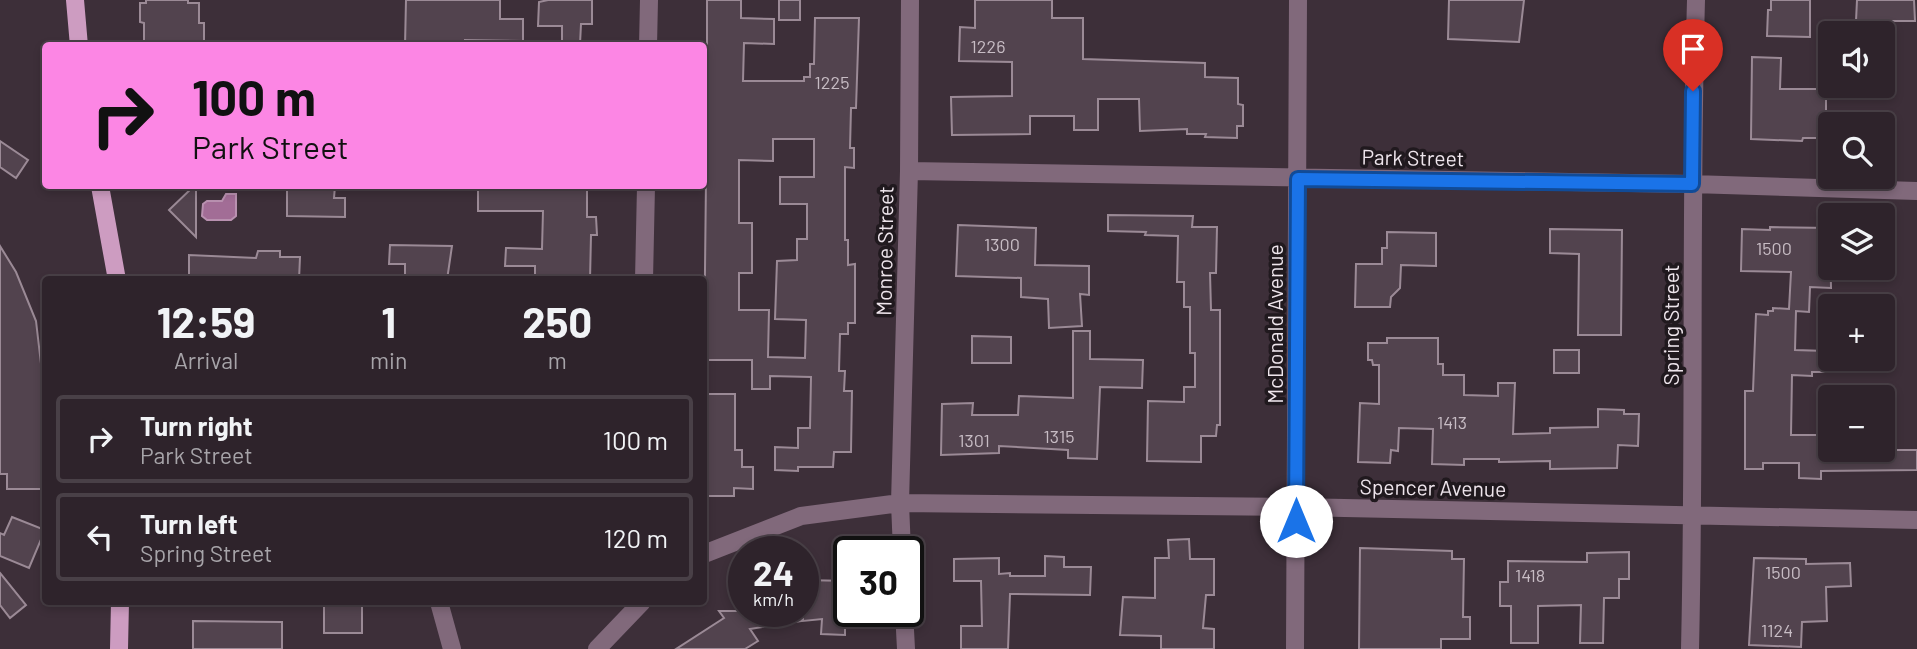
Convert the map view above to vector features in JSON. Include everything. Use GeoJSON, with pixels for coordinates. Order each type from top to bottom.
{"type":"FeatureCollection","features":[{"type":"Feature","properties":{"kind":"main road"},"geometry":{"type":"LineString","coordinates":[[75,0],[79,42]]}},
{"type":"Feature","properties":{"kind":"main road"},"geometry":{"type":"LineString","coordinates":[[101,189],[116,276]]}},
{"type":"Feature","properties":{"kind":"main road"},"geometry":{"type":"LineString","coordinates":[[119,649],[120,605]]}},
{"type":"Feature","properties":{"kind":"street"},"geometry":{"type":"LineString","coordinates":[[648,42],[649,0]]}},
{"type":"Feature","properties":{"kind":"street","name":"Monroe Street"},"geometry":{"type":"LineString","coordinates":[[901,536],[910,0]]}},
{"type":"Feature","properties":{"kind":"street","name":"McDonald Avenue"},"geometry":{"type":"LineString","coordinates":[[1295,649],[1298,0]]}},
{"type":"Feature","properties":{"kind":"street","name":"Spring Street"},"geometry":{"type":"LineString","coordinates":[[1690,649],[1693,517],[1692,184],[1696,0]]}},
{"type":"Feature","properties":{"kind":"street","name":"Park Street"},"geometry":{"type":"LineString","coordinates":[[909,171],[1692,184],[1917,191]]}},
{"type":"Feature","properties":{"kind":"street"},"geometry":{"type":"LineString","coordinates":[[644,276],[646,189]]}},
{"type":"Feature","properties":{"kind":"street","name":"Spencer Avenue"},"geometry":{"type":"LineString","coordinates":[[707,553],[801,516],[900,503],[1296,507],[1917,520]]}},
{"type":"Feature","properties":{"kind":"street"},"geometry":{"type":"LineString","coordinates":[[440,605],[452,649]]}},
{"type":"Feature","properties":{"kind":"street"},"geometry":{"type":"LineString","coordinates":[[597,649],[639,605]]}},
{"type":"Feature","properties":{"kind":"street"},"geometry":{"type":"LineString","coordinates":[[905,627],[906,649]]}},
{"type":"Feature","properties":{"kind":"shaded area"},"geometry":{"type":"Polygon","coordinates":[[[226,194],[236,194],[236,216],[231,220],[207,220],[202,216],[203,204],[207,201],[222,201],[226,194]]]}},
{"type":"Feature","properties":{"kind":"building"},"geometry":{"type":"Polygon","coordinates":[[[146,0],[188,0],[188,3],[199,3],[199,23],[204,23],[204,41],[144,42],[140,3],[146,3],[146,0]]]}},
{"type":"Feature","properties":{"kind":"building"},"geometry":{"type":"Polygon","coordinates":[[[406,0],[500,0],[500,19],[523,19],[523,41],[405,42],[406,0]]]}},
{"type":"Feature","properties":{"kind":"building"},"geometry":{"type":"Polygon","coordinates":[[[592,0],[592,24],[581,24],[580,42],[562,42],[562,26],[538,26],[539,2],[592,0]]]}},
{"type":"Feature","properties":{"kind":"building"},"geometry":{"type":"Polygon","coordinates":[[[707,0],[741,0],[741,18],[774,19],[774,44],[744,43],[743,81],[804,81],[804,77],[810,77],[810,64],[814,64],[815,18],[859,18],[856,108],[851,108],[850,148],[854,148],[854,168],[845,167],[845,240],[848,240],[848,265],[855,264],[855,323],[848,323],[848,334],[840,334],[839,371],[845,371],[844,391],[852,391],[851,452],[834,452],[833,467],[798,467],[798,471],[775,470],[775,447],[798,448],[798,428],[810,428],[811,377],[770,376],[770,389],[752,389],[752,360],[707,360],[707,0]],[[773,139],[773,161],[739,160],[739,223],[752,223],[752,273],[739,273],[739,310],[769,310],[768,357],[805,358],[806,320],[775,319],[777,261],[797,260],[797,239],[807,239],[807,204],[780,204],[780,177],[814,177],[814,139],[773,139]]]}},
{"type":"Feature","properties":{"kind":"building"},"geometry":{"type":"Polygon","coordinates":[[[779,0],[800,0],[800,20],[779,20],[779,0]]]}},
{"type":"Feature","properties":{"kind":"building"},"geometry":{"type":"Polygon","coordinates":[[[975,0],[1052,0],[1052,18],[1083,18],[1083,59],[1205,63],[1205,77],[1238,78],[1238,104],[1243,105],[1243,126],[1237,126],[1237,138],[1187,134],[1187,129],[1140,131],[1139,99],[1098,99],[1098,130],[1074,130],[1074,116],[1030,116],[1030,134],[952,135],[951,97],[1012,96],[1012,62],[959,61],[960,27],[975,28],[975,0]]]}},
{"type":"Feature","properties":{"kind":"building"},"geometry":{"type":"Polygon","coordinates":[[[1449,0],[1524,0],[1519,42],[1448,39],[1449,0]]]}},
{"type":"Feature","properties":{"kind":"building"},"geometry":{"type":"Polygon","coordinates":[[[1771,0],[1810,0],[1810,37],[1767,36],[1771,0]]]}},
{"type":"Feature","properties":{"kind":"building"},"geometry":{"type":"Polygon","coordinates":[[[1857,0],[1914,0],[1915,21],[1856,21],[1857,0]]]}},
{"type":"Feature","properties":{"kind":"building"},"geometry":{"type":"Polygon","coordinates":[[[1752,57],[1781,58],[1780,89],[1818,89],[1818,98],[1826,98],[1826,112],[1818,112],[1818,138],[1803,138],[1802,141],[1751,139],[1752,57]]]}},
{"type":"Feature","properties":{"kind":"building"},"geometry":{"type":"Polygon","coordinates":[[[0,141],[28,160],[16,178],[0,167],[0,141]]]}},
{"type":"Feature","properties":{"kind":"building"},"geometry":{"type":"Polygon","coordinates":[[[191,189],[196,189],[196,237],[169,210],[191,189]]]}},
{"type":"Feature","properties":{"kind":"building"},"geometry":{"type":"Polygon","coordinates":[[[287,189],[335,189],[334,198],[345,198],[345,217],[287,216],[287,189]]]}},
{"type":"Feature","properties":{"kind":"building"},"geometry":{"type":"Polygon","coordinates":[[[478,189],[587,189],[587,217],[596,217],[597,235],[591,235],[590,276],[535,276],[535,266],[505,266],[506,248],[542,249],[543,211],[478,211],[478,189]]]}},
{"type":"Feature","properties":{"kind":"building"},"geometry":{"type":"Polygon","coordinates":[[[1108,215],[1193,216],[1192,227],[1217,227],[1216,273],[1210,273],[1211,310],[1220,310],[1220,425],[1217,425],[1216,436],[1201,436],[1201,462],[1147,461],[1148,401],[1184,402],[1184,387],[1195,387],[1195,353],[1190,353],[1190,307],[1184,307],[1184,282],[1177,282],[1178,236],[1108,231],[1108,215]]]}},
{"type":"Feature","properties":{"kind":"building"},"geometry":{"type":"Polygon","coordinates":[[[958,225],[1036,228],[1035,265],[1089,266],[1089,295],[1080,294],[1082,326],[1049,328],[1048,299],[1021,297],[1021,278],[956,276],[958,225]]]}},
{"type":"Feature","properties":{"kind":"building"},"geometry":{"type":"Polygon","coordinates":[[[1770,227],[1818,228],[1818,280],[1831,280],[1831,288],[1810,287],[1809,312],[1796,311],[1795,350],[1818,351],[1818,371],[1825,371],[1812,372],[1812,376],[1792,375],[1791,435],[1818,435],[1818,462],[1895,462],[1895,450],[1917,450],[1917,470],[1821,471],[1821,479],[1799,478],[1799,463],[1763,463],[1763,469],[1745,469],[1745,391],[1753,391],[1756,314],[1768,315],[1768,311],[1773,311],[1773,308],[1789,309],[1791,272],[1741,271],[1742,229],[1770,230],[1770,227]]]}},
{"type":"Feature","properties":{"kind":"building"},"geometry":{"type":"Polygon","coordinates":[[[1550,229],[1622,230],[1621,335],[1578,335],[1579,254],[1550,253],[1550,229]]]}},
{"type":"Feature","properties":{"kind":"building"},"geometry":{"type":"Polygon","coordinates":[[[1387,232],[1436,233],[1436,266],[1401,265],[1400,288],[1391,297],[1390,307],[1355,307],[1356,264],[1382,264],[1382,248],[1387,248],[1387,232]]]}},
{"type":"Feature","properties":{"kind":"building"},"geometry":{"type":"Polygon","coordinates":[[[390,245],[452,246],[448,276],[405,276],[405,264],[389,264],[390,245]]]}},
{"type":"Feature","properties":{"kind":"building"},"geometry":{"type":"Polygon","coordinates":[[[0,246],[16,272],[36,321],[42,372],[42,489],[7,489],[7,474],[0,474],[0,246]]]}},
{"type":"Feature","properties":{"kind":"building"},"geometry":{"type":"Polygon","coordinates":[[[258,251],[280,251],[280,257],[300,257],[299,276],[189,276],[189,255],[256,258],[258,251]]]}},
{"type":"Feature","properties":{"kind":"building"},"geometry":{"type":"Polygon","coordinates":[[[1073,331],[1090,331],[1090,359],[1143,360],[1142,388],[1100,387],[1097,459],[1068,458],[1068,450],[999,446],[999,453],[941,455],[942,404],[973,403],[972,415],[1018,415],[1019,396],[1073,398],[1073,331]]]}},
{"type":"Feature","properties":{"kind":"building"},"geometry":{"type":"Polygon","coordinates":[[[972,336],[1011,337],[1011,363],[972,363],[972,336]]]}},
{"type":"Feature","properties":{"kind":"building"},"geometry":{"type":"Polygon","coordinates":[[[1387,338],[1438,338],[1438,364],[1443,364],[1443,375],[1464,375],[1464,395],[1498,396],[1498,383],[1515,383],[1513,434],[1550,433],[1550,428],[1598,427],[1598,409],[1624,410],[1624,414],[1639,414],[1638,446],[1618,445],[1617,468],[1550,469],[1550,461],[1499,462],[1499,459],[1464,459],[1464,465],[1432,464],[1433,429],[1399,428],[1398,451],[1391,450],[1390,463],[1358,462],[1360,403],[1379,404],[1379,365],[1373,365],[1372,360],[1368,360],[1368,343],[1387,343],[1387,338]]]}},
{"type":"Feature","properties":{"kind":"building"},"geometry":{"type":"Polygon","coordinates":[[[1554,350],[1579,350],[1579,373],[1554,373],[1554,350]]]}},
{"type":"Feature","properties":{"kind":"building"},"geometry":{"type":"Polygon","coordinates":[[[707,394],[735,394],[735,450],[742,450],[742,467],[753,467],[753,489],[734,488],[734,496],[707,496],[707,394]]]}},
{"type":"Feature","properties":{"kind":"building"},"geometry":{"type":"Polygon","coordinates":[[[12,517],[42,529],[42,537],[29,568],[0,556],[0,533],[4,535],[12,517]]]}},
{"type":"Feature","properties":{"kind":"building"},"geometry":{"type":"Polygon","coordinates":[[[1189,539],[1190,559],[1214,559],[1214,595],[1206,595],[1203,628],[1214,629],[1214,649],[1161,649],[1161,636],[1120,635],[1123,597],[1155,598],[1155,558],[1169,558],[1168,540],[1189,539]]]}},
{"type":"Feature","properties":{"kind":"building"},"geometry":{"type":"Polygon","coordinates":[[[1360,548],[1452,551],[1452,559],[1464,559],[1463,617],[1470,617],[1470,639],[1441,639],[1441,649],[1359,649],[1360,548]]]}},
{"type":"Feature","properties":{"kind":"building"},"geometry":{"type":"Polygon","coordinates":[[[1629,552],[1629,579],[1619,579],[1619,598],[1604,598],[1603,643],[1580,643],[1581,605],[1538,606],[1538,643],[1511,643],[1511,606],[1500,606],[1500,582],[1508,582],[1508,561],[1587,562],[1587,553],[1629,552]]]}},
{"type":"Feature","properties":{"kind":"building"},"geometry":{"type":"Polygon","coordinates":[[[1045,556],[1064,557],[1064,567],[1091,567],[1090,595],[1010,594],[1008,649],[961,649],[961,626],[982,626],[981,581],[954,581],[954,559],[999,558],[999,574],[1045,576],[1045,556]]]}},
{"type":"Feature","properties":{"kind":"building"},"geometry":{"type":"Polygon","coordinates":[[[1754,558],[1806,559],[1806,564],[1850,563],[1851,586],[1826,587],[1827,621],[1802,622],[1801,647],[1749,645],[1754,558]]]}},
{"type":"Feature","properties":{"kind":"building"},"geometry":{"type":"Polygon","coordinates":[[[0,573],[26,605],[10,618],[0,605],[0,573]]]}},
{"type":"Feature","properties":{"kind":"building"},"geometry":{"type":"Polygon","coordinates":[[[819,580],[833,581],[833,627],[845,627],[845,635],[821,634],[822,619],[819,619],[819,580]]]}},
{"type":"Feature","properties":{"kind":"building"},"geometry":{"type":"Polygon","coordinates":[[[324,605],[362,605],[362,633],[324,633],[324,605]]]}},
{"type":"Feature","properties":{"kind":"building"},"geometry":{"type":"Polygon","coordinates":[[[719,611],[728,611],[728,627],[763,627],[750,629],[758,641],[745,649],[676,649],[724,618],[719,611]]]}},
{"type":"Feature","properties":{"kind":"building"},"geometry":{"type":"Polygon","coordinates":[[[193,621],[282,622],[282,649],[193,649],[193,621]]]}},
{"type":"Feature","properties":{"kind":"route"},"geometry":{"type":"LineString","coordinates":[[1296,521],[1298,179],[1692,184],[1693,91]]}}]}
